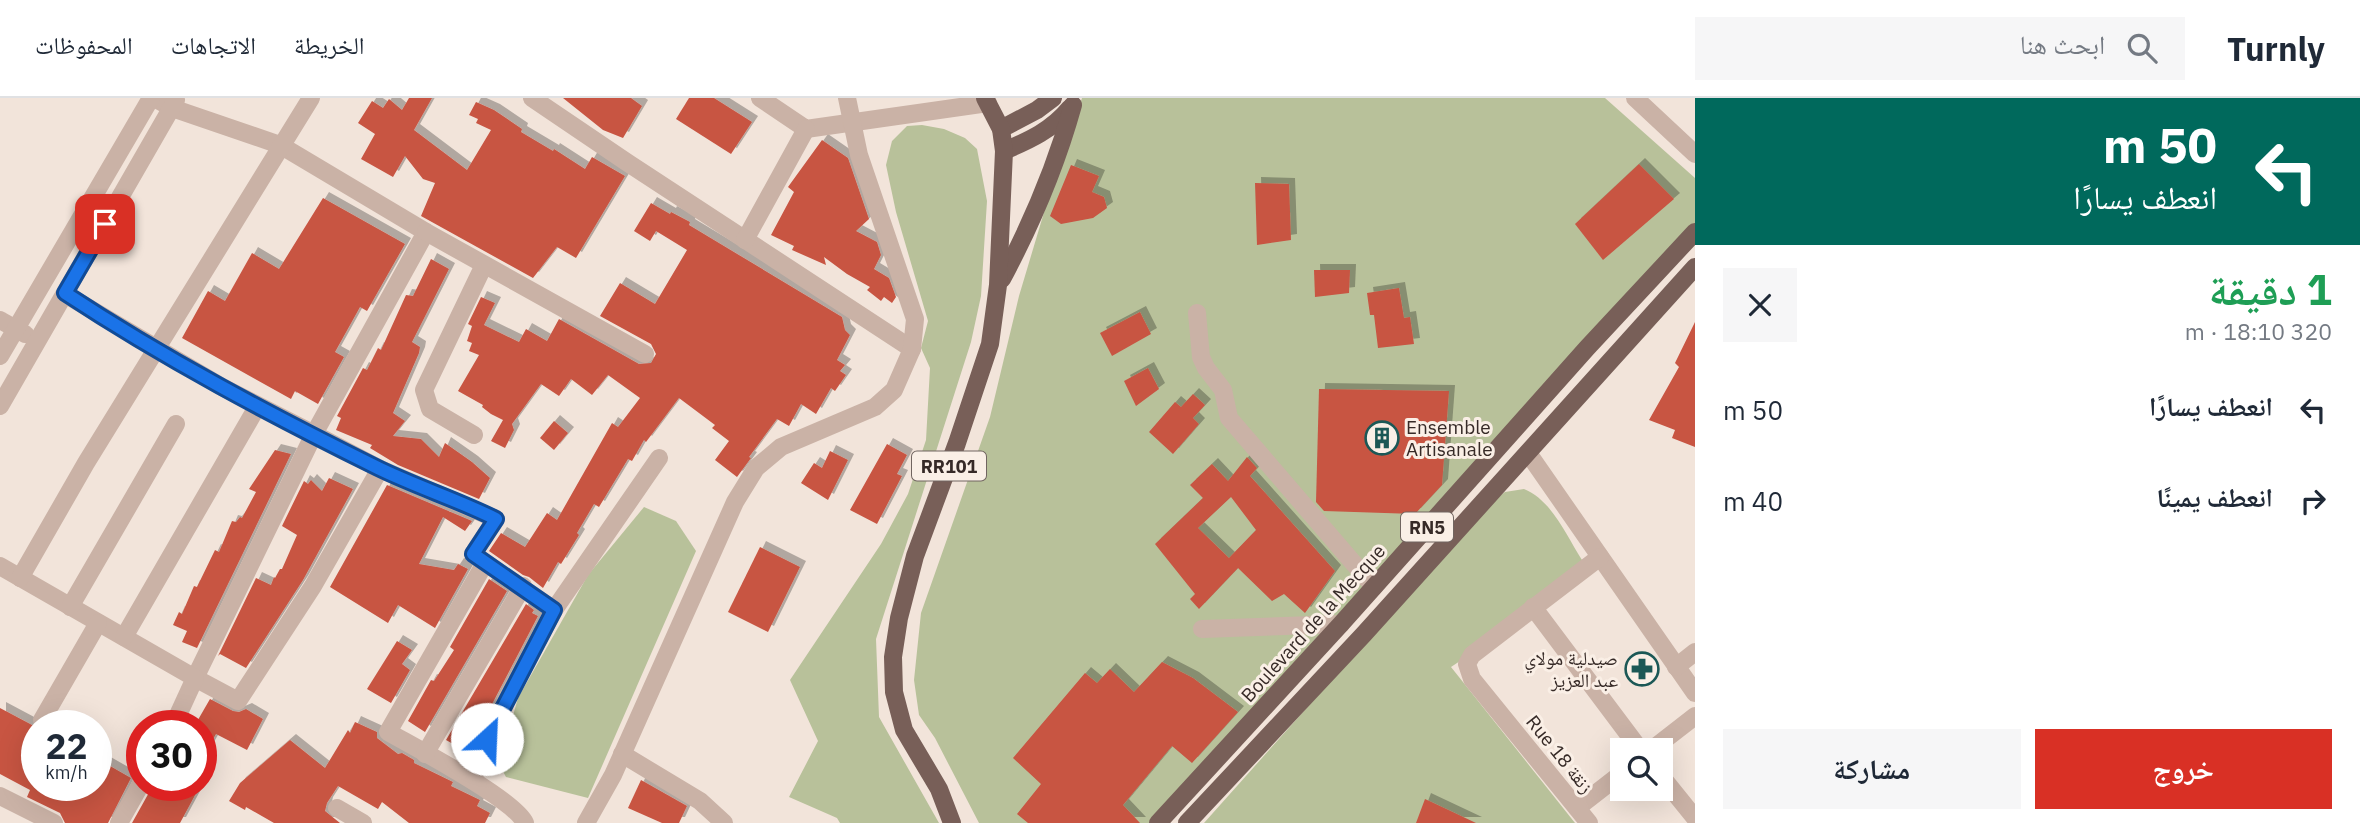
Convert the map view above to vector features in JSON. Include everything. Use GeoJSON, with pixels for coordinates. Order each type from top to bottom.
{"type":"FeatureCollection","features":[{"type":"Feature","properties":{"kind":"main road"},"geometry":{"type":"LineString","coordinates":[[1001,129],[1037,110],[1053,98]]}},
{"type":"Feature","properties":{"kind":"main road","name":"RR101"},"geometry":{"type":"LineString","coordinates":[[952,823],[939,789],[904,730],[894,692],[893,657],[899,618],[915,556],[990,344],[998,285],[1004,151],[1001,129],[986,100]]}},
{"type":"Feature","properties":{"kind":"main road"},"geometry":{"type":"LineString","coordinates":[[1004,151],[1044,133],[1060,121],[1074,101]]}},
{"type":"Feature","properties":{"kind":"main road"},"geometry":{"type":"LineString","coordinates":[[998,285],[1019,246],[1049,178],[1074,101]]}},
{"type":"Feature","properties":{"kind":"main road","name":"Boulevard de la Mecque"},"geometry":{"type":"LineString","coordinates":[[1164,816],[1695,232]]}},
{"type":"Feature","properties":{"kind":"main road","name":"RN5"},"geometry":{"type":"LineString","coordinates":[[1186,823],[1364,634],[1695,267]]}},
{"type":"Feature","properties":{"kind":"main road"},"geometry":{"type":"LineString","coordinates":[[1525,417],[1544,435]]}},
{"type":"Feature","properties":{"kind":"main road"},"geometry":{"type":"LineString","coordinates":[[1498,447],[1522,459]]}},
{"type":"Feature","properties":{"kind":"main road"},"geometry":{"type":"LineString","coordinates":[[1164,816],[1186,823]]}},
{"type":"Feature","properties":{"kind":"street"},"geometry":{"type":"LineString","coordinates":[[0,356],[8,324],[152,98],[174,103],[280,145],[426,232],[645,354]]}},
{"type":"Feature","properties":{"kind":"street"},"geometry":{"type":"LineString","coordinates":[[311,98],[155,349],[6,572],[238,701],[313,586],[380,469]]}},
{"type":"Feature","properties":{"kind":"street"},"geometry":{"type":"LineString","coordinates":[[532,98],[912,349]]}},
{"type":"Feature","properties":{"kind":"street"},"geometry":{"type":"LineString","coordinates":[[760,98],[806,129],[986,100]]}},
{"type":"Feature","properties":{"kind":"street"},"geometry":{"type":"LineString","coordinates":[[586,823],[622,754],[735,502],[757,468],[781,447],[875,407],[894,390],[904,372],[912,349],[915,319],[859,155],[847,98]]}},
{"type":"Feature","properties":{"kind":"street"},"geometry":{"type":"LineString","coordinates":[[1635,98],[1695,154]]}},
{"type":"Feature","properties":{"kind":"street"},"geometry":{"type":"LineString","coordinates":[[0,406],[174,103]]}},
{"type":"Feature","properties":{"kind":"street"},"geometry":{"type":"LineString","coordinates":[[745,240],[806,129]]}},
{"type":"Feature","properties":{"kind":"street"},"geometry":{"type":"LineString","coordinates":[[180,710],[314,434],[426,232]]}},
{"type":"Feature","properties":{"kind":"street"},"geometry":{"type":"LineString","coordinates":[[474,435],[430,409],[424,390],[484,265]]}},
{"type":"Feature","properties":{"kind":"street"},"geometry":{"type":"LineString","coordinates":[[65,293],[155,349],[257,407],[380,469],[496,519],[473,554],[523,586],[554,610]]}},
{"type":"Feature","properties":{"kind":"street"},"geometry":{"type":"LineString","coordinates":[[1197,313],[1202,357],[1206,368],[1223,390],[1229,418],[1374,587]]}},
{"type":"Feature","properties":{"kind":"street"},"geometry":{"type":"LineString","coordinates":[[8,324],[37,341]]}},
{"type":"Feature","properties":{"kind":"street"},"geometry":{"type":"LineString","coordinates":[[124,637],[257,407]]}},
{"type":"Feature","properties":{"kind":"street"},"geometry":{"type":"LineString","coordinates":[[71,607],[176,424]]}},
{"type":"Feature","properties":{"kind":"street"},"geometry":{"type":"LineString","coordinates":[[472,780],[507,698],[554,610],[659,458]]}},
{"type":"Feature","properties":{"kind":"street"},"geometry":{"type":"LineString","coordinates":[[1522,459],[1600,557],[1695,693]]}},
{"type":"Feature","properties":{"kind":"street"},"geometry":{"type":"LineString","coordinates":[[1600,557],[1533,607],[1631,738]]}},
{"type":"Feature","properties":{"kind":"street"},"geometry":{"type":"LineString","coordinates":[[485,563],[388,732],[472,780],[518,812],[525,823]]}},
{"type":"Feature","properties":{"kind":"street"},"geometry":{"type":"LineString","coordinates":[[425,754],[523,586]]}},
{"type":"Feature","properties":{"kind":"street","name":"Rue 18 زنقة"},"geometry":{"type":"LineString","coordinates":[[1533,607],[1472,655],[1467,664],[1472,678],[1590,823]]}},
{"type":"Feature","properties":{"kind":"street"},"geometry":{"type":"LineString","coordinates":[[48,710],[98,623]]}},
{"type":"Feature","properties":{"kind":"street"},"geometry":{"type":"LineString","coordinates":[[1202,629],[1341,624]]}},
{"type":"Feature","properties":{"kind":"street"},"geometry":{"type":"LineString","coordinates":[[1676,667],[1695,652]]}},
{"type":"Feature","properties":{"kind":"street"},"geometry":{"type":"LineString","coordinates":[[1667,738],[1695,716]]}},
{"type":"Feature","properties":{"kind":"street"},"geometry":{"type":"LineString","coordinates":[[622,754],[700,801],[724,823]]}},
{"type":"Feature","properties":{"kind":"street"},"geometry":{"type":"LineString","coordinates":[[1577,808],[1610,782]]}},
{"type":"Feature","properties":{"kind":"street"},"geometry":{"type":"LineString","coordinates":[[1673,791],[1695,818]]}},
{"type":"Feature","properties":{"kind":"street"},"geometry":{"type":"LineString","coordinates":[[0,796],[54,823]]}},
{"type":"Feature","properties":{"kind":"street"},"geometry":{"type":"LineString","coordinates":[[119,823],[131,801]]}},
{"type":"Feature","properties":{"kind":"street"},"geometry":{"type":"LineString","coordinates":[[337,808],[363,823]]}},
{"type":"Feature","properties":{"kind":"green space"},"geometry":{"type":"Polygon","coordinates":[[[1082,98],[1605,98],[1695,178],[1695,224],[1149,823],[979,823],[935,738],[919,715],[914,680],[921,613],[990,417],[1019,296],[1082,98]]]}},
{"type":"Feature","properties":{"kind":"green space"},"geometry":{"type":"Polygon","coordinates":[[[922,125],[944,129],[965,138],[977,149],[987,201],[981,296],[971,342],[876,639],[879,717],[939,823],[840,823],[837,818],[789,797],[818,741],[790,680],[881,544],[908,494],[926,440],[930,368],[921,348],[928,321],[896,212],[886,165],[892,141],[907,126],[922,125]]]}},
{"type":"Feature","properties":{"kind":"green space"},"geometry":{"type":"Polygon","coordinates":[[[1524,489],[1534,494],[1551,510],[1582,560],[1520,621],[1451,667],[1575,823],[1204,823],[1487,506],[1505,492],[1524,489]]]}},
{"type":"Feature","properties":{"kind":"green space"},"geometry":{"type":"Polygon","coordinates":[[[644,507],[676,521],[696,551],[588,798],[506,777],[499,764],[518,698],[588,575],[644,507]]]}},
{"type":"Feature","properties":{"kind":"building"},"geometry":{"type":"Polygon","coordinates":[[[409,98],[432,98],[414,130],[467,170],[491,130],[476,123],[478,119],[469,115],[476,102],[494,110],[522,129],[521,132],[585,169],[592,157],[625,176],[576,258],[557,247],[533,278],[421,216],[435,183],[423,179],[405,156],[393,177],[361,159],[375,134],[358,123],[372,101],[383,108],[389,99],[402,110],[409,98]]]}},
{"type":"Feature","properties":{"kind":"building"},"geometry":{"type":"Polygon","coordinates":[[[563,98],[631,98],[642,106],[623,138],[603,130],[563,98]]]}},
{"type":"Feature","properties":{"kind":"building"},"geometry":{"type":"Polygon","coordinates":[[[689,98],[714,98],[752,122],[731,154],[676,119],[689,98]]]}},
{"type":"Feature","properties":{"kind":"building"},"geometry":{"type":"Polygon","coordinates":[[[822,140],[848,158],[869,219],[856,231],[877,242],[881,255],[874,269],[889,278],[896,297],[892,303],[884,297],[881,301],[867,290],[870,287],[824,257],[826,265],[792,250],[794,246],[771,235],[794,192],[788,187],[822,140]]]}},
{"type":"Feature","properties":{"kind":"building"},"geometry":{"type":"Polygon","coordinates":[[[1639,164],[1674,199],[1603,260],[1575,224],[1639,164]]]}},
{"type":"Feature","properties":{"kind":"building"},"geometry":{"type":"Polygon","coordinates":[[[1071,165],[1099,176],[1092,192],[1104,197],[1107,208],[1093,218],[1061,224],[1050,216],[1071,165]]]}},
{"type":"Feature","properties":{"kind":"building"},"geometry":{"type":"Polygon","coordinates":[[[1255,183],[1289,184],[1291,240],[1257,245],[1255,183]]]}},
{"type":"Feature","properties":{"kind":"building"},"geometry":{"type":"Polygon","coordinates":[[[323,198],[405,244],[367,311],[360,307],[335,352],[344,357],[318,404],[295,391],[291,399],[182,338],[208,291],[225,301],[252,253],[279,269],[323,198]]]}},
{"type":"Feature","properties":{"kind":"building"},"geometry":{"type":"Polygon","coordinates":[[[651,203],[690,222],[689,225],[842,317],[845,330],[850,335],[837,360],[845,365],[840,371],[846,375],[835,391],[831,388],[816,414],[801,404],[789,426],[777,419],[737,477],[715,460],[729,441],[712,428],[715,425],[679,398],[646,442],[644,440],[632,461],[628,459],[599,507],[594,504],[577,533],[579,535],[561,564],[558,562],[543,588],[489,551],[501,533],[525,547],[547,513],[557,520],[612,423],[618,427],[640,398],[608,375],[592,395],[571,379],[559,396],[541,384],[512,424],[514,430],[505,448],[491,441],[503,420],[458,391],[479,355],[469,351],[472,343],[467,341],[472,326],[468,324],[481,297],[495,303],[484,325],[519,342],[526,329],[547,341],[559,319],[639,364],[651,363],[656,354],[651,344],[600,316],[620,283],[655,304],[687,250],[656,231],[650,241],[634,231],[651,203]]]}},
{"type":"Feature","properties":{"kind":"building"},"geometry":{"type":"Polygon","coordinates":[[[431,259],[449,269],[412,342],[420,347],[419,353],[393,413],[405,421],[393,436],[421,439],[439,457],[445,443],[472,462],[490,478],[479,499],[398,465],[370,448],[372,445],[336,430],[341,418],[337,416],[363,368],[367,370],[378,348],[381,350],[406,295],[413,296],[431,259]]]}},
{"type":"Feature","properties":{"kind":"building"},"geometry":{"type":"Polygon","coordinates":[[[1314,270],[1350,270],[1349,293],[1315,297],[1314,270]]]}},
{"type":"Feature","properties":{"kind":"building"},"geometry":{"type":"Polygon","coordinates":[[[1399,288],[1404,318],[1410,317],[1414,344],[1378,348],[1374,315],[1370,315],[1367,293],[1399,288]]]}},
{"type":"Feature","properties":{"kind":"building"},"geometry":{"type":"Polygon","coordinates":[[[1140,312],[1151,334],[1112,356],[1100,333],[1140,312]]]}},
{"type":"Feature","properties":{"kind":"building"},"geometry":{"type":"Polygon","coordinates":[[[1695,322],[1695,447],[1672,438],[1675,430],[1649,420],[1679,367],[1675,363],[1695,322]]]}},
{"type":"Feature","properties":{"kind":"building"},"geometry":{"type":"Polygon","coordinates":[[[1148,368],[1159,389],[1136,406],[1124,381],[1148,368]]]}},
{"type":"Feature","properties":{"kind":"building","name":"Ensemble Artisanale"},"geometry":{"type":"Polygon","coordinates":[[[1319,389],[1449,391],[1442,485],[1415,514],[1324,511],[1316,502],[1319,389]]]}},
{"type":"Feature","properties":{"kind":"building"},"geometry":{"type":"Polygon","coordinates":[[[1193,394],[1205,405],[1193,418],[1199,424],[1173,454],[1149,432],[1175,402],[1181,407],[1193,394]]]}},
{"type":"Feature","properties":{"kind":"building"},"geometry":{"type":"Polygon","coordinates":[[[554,421],[568,433],[554,450],[540,438],[554,421]]]}},
{"type":"Feature","properties":{"kind":"building"},"geometry":{"type":"Polygon","coordinates":[[[887,444],[907,455],[897,474],[902,476],[877,524],[850,510],[887,444]]]}},
{"type":"Feature","properties":{"kind":"building"},"geometry":{"type":"Polygon","coordinates":[[[275,450],[291,454],[197,648],[182,642],[187,631],[173,625],[179,612],[182,614],[194,586],[197,587],[215,550],[219,552],[232,521],[236,522],[242,518],[256,492],[249,489],[275,450]]]}},
{"type":"Feature","properties":{"kind":"building"},"geometry":{"type":"Polygon","coordinates":[[[830,451],[848,460],[828,500],[801,483],[814,463],[822,468],[830,451]]]}},
{"type":"Feature","properties":{"kind":"building"},"geometry":{"type":"Polygon","coordinates":[[[1247,457],[1257,468],[1250,476],[1335,571],[1305,613],[1284,594],[1272,601],[1238,568],[1199,609],[1190,599],[1195,594],[1155,544],[1203,498],[1190,485],[1212,464],[1228,481],[1247,457]],[[1231,497],[1198,528],[1229,558],[1256,530],[1231,497]]]}},
{"type":"Feature","properties":{"kind":"building"},"geometry":{"type":"Polygon","coordinates":[[[329,478],[353,489],[303,580],[246,668],[220,654],[218,656],[256,578],[271,585],[282,569],[297,535],[282,526],[304,481],[308,484],[311,480],[322,491],[329,478]]]}},
{"type":"Feature","properties":{"kind":"building"},"geometry":{"type":"Polygon","coordinates":[[[387,485],[472,521],[465,531],[443,517],[419,564],[454,570],[458,564],[468,569],[435,628],[398,605],[388,623],[330,587],[387,485]]]}},
{"type":"Feature","properties":{"kind":"building"},"geometry":{"type":"Polygon","coordinates":[[[760,547],[800,567],[768,632],[728,612],[760,547]]]}},
{"type":"Feature","properties":{"kind":"building"},"geometry":{"type":"Polygon","coordinates":[[[489,579],[507,591],[425,732],[408,721],[431,680],[434,681],[454,650],[450,647],[489,579]]]}},
{"type":"Feature","properties":{"kind":"building"},"geometry":{"type":"Polygon","coordinates":[[[526,604],[534,610],[532,613],[538,616],[478,731],[475,729],[464,750],[446,740],[526,604]]]}},
{"type":"Feature","properties":{"kind":"building"},"geometry":{"type":"Polygon","coordinates":[[[397,641],[412,650],[402,664],[410,670],[391,703],[367,689],[397,641]]]}},
{"type":"Feature","properties":{"kind":"building"},"geometry":{"type":"Polygon","coordinates":[[[1162,662],[1193,678],[1238,712],[1192,763],[1172,746],[1123,805],[1140,823],[1028,823],[1017,814],[1041,784],[1013,758],[1085,673],[1097,683],[1110,669],[1134,692],[1162,662]]]}},
{"type":"Feature","properties":{"kind":"building"},"geometry":{"type":"Polygon","coordinates":[[[210,699],[233,711],[246,709],[263,719],[247,750],[217,735],[217,710],[204,710],[210,699]]]}},
{"type":"Feature","properties":{"kind":"building"},"geometry":{"type":"Polygon","coordinates":[[[0,708],[21,719],[21,785],[0,774],[0,708]]]}},
{"type":"Feature","properties":{"kind":"building"},"geometry":{"type":"Polygon","coordinates":[[[355,722],[377,732],[377,738],[398,754],[402,753],[414,760],[414,763],[453,782],[451,786],[480,800],[477,806],[490,813],[485,823],[409,823],[382,802],[378,809],[338,786],[325,811],[340,823],[274,823],[229,801],[240,783],[290,740],[325,768],[355,722]]]}},
{"type":"Feature","properties":{"kind":"building"},"geometry":{"type":"Polygon","coordinates":[[[112,767],[126,775],[126,788],[108,823],[65,823],[60,813],[35,801],[112,801],[112,767]]]}},
{"type":"Feature","properties":{"kind":"building"},"geometry":{"type":"Polygon","coordinates":[[[641,780],[687,806],[679,823],[662,823],[628,808],[641,780]]]}},
{"type":"Feature","properties":{"kind":"building"},"geometry":{"type":"Polygon","coordinates":[[[1425,799],[1476,823],[1416,823],[1425,799]]]}},
{"type":"Feature","properties":{"kind":"building"},"geometry":{"type":"Polygon","coordinates":[[[144,801],[192,801],[180,823],[132,823],[144,801]]]}},
{"type":"Feature","properties":{"kind":"place","name":"Ensemble Artisanale"},"geometry":{"type":"Point","coordinates":[1382,438]}},
{"type":"Feature","properties":{"kind":"place","name":"صيدلية مولاي عبد العزيز"},"geometry":{"type":"Point","coordinates":[1642,669]}},
{"type":"Feature","properties":{"kind":"route"},"geometry":{"type":"LineString","coordinates":[[105,224],[65,293],[155,349],[257,407],[380,469],[496,519],[473,554],[523,586],[554,610],[487,739]]}}]}
